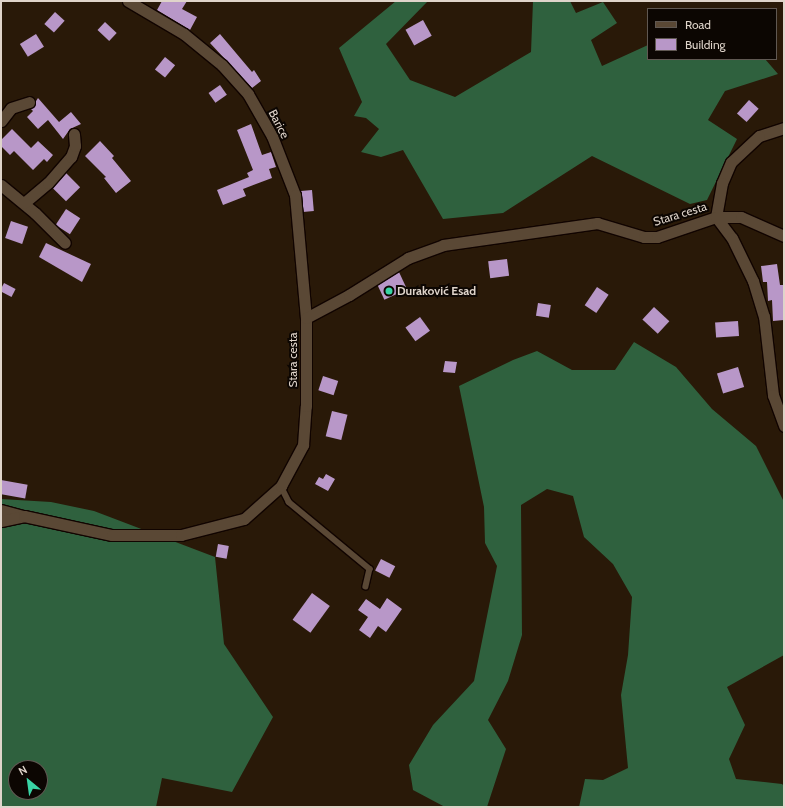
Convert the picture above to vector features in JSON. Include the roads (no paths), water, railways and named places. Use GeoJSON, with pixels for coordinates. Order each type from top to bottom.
{"type":"FeatureCollection","features":[{"type":"Feature","properties":{"kind":"street","name":"Barice"},"geometry":{"type":"LineString","coordinates":[[128,1],[184,34],[222,65],[248,94],[272,136],[295,195],[306,318]]}},
{"type":"Feature","properties":{"kind":"street"},"geometry":{"type":"LineString","coordinates":[[1,121],[11,108],[29,102]]}},
{"type":"Feature","properties":{"kind":"street"},"geometry":{"type":"LineString","coordinates":[[716,217],[722,183],[731,162],[759,136],[784,128]]}},
{"type":"Feature","properties":{"kind":"street"},"geometry":{"type":"LineString","coordinates":[[24,203],[48,183],[71,157],[75,146],[74,134]]}},
{"type":"Feature","properties":{"kind":"street"},"geometry":{"type":"LineString","coordinates":[[1,185],[24,203],[65,244]]}},
{"type":"Feature","properties":{"kind":"street","name":"Stara cesta"},"geometry":{"type":"LineString","coordinates":[[716,217],[732,238],[753,281],[764,316],[773,395],[784,426]]}},
{"type":"Feature","properties":{"kind":"street","name":"Stara cesta"},"geometry":{"type":"LineString","coordinates":[[1,510],[112,535],[180,535],[244,519],[281,486],[303,446],[306,406],[306,318],[408,258],[443,245],[597,223],[644,237],[657,237],[716,217],[741,217],[784,236]]}},
{"type":"Feature","properties":{"kind":"street","name":"Stara cesta"},"geometry":{"type":"LineString","coordinates":[[1,521],[24,516]]}},
{"type":"Feature","properties":{"kind":"lane"},"geometry":{"type":"LineString","coordinates":[[281,486],[289,502],[370,569],[366,588]]}},
{"type":"Feature","properties":{"kind":"place","name":"Duraković Esad"},"geometry":{"type":"Point","coordinates":[389,291]}}]}
